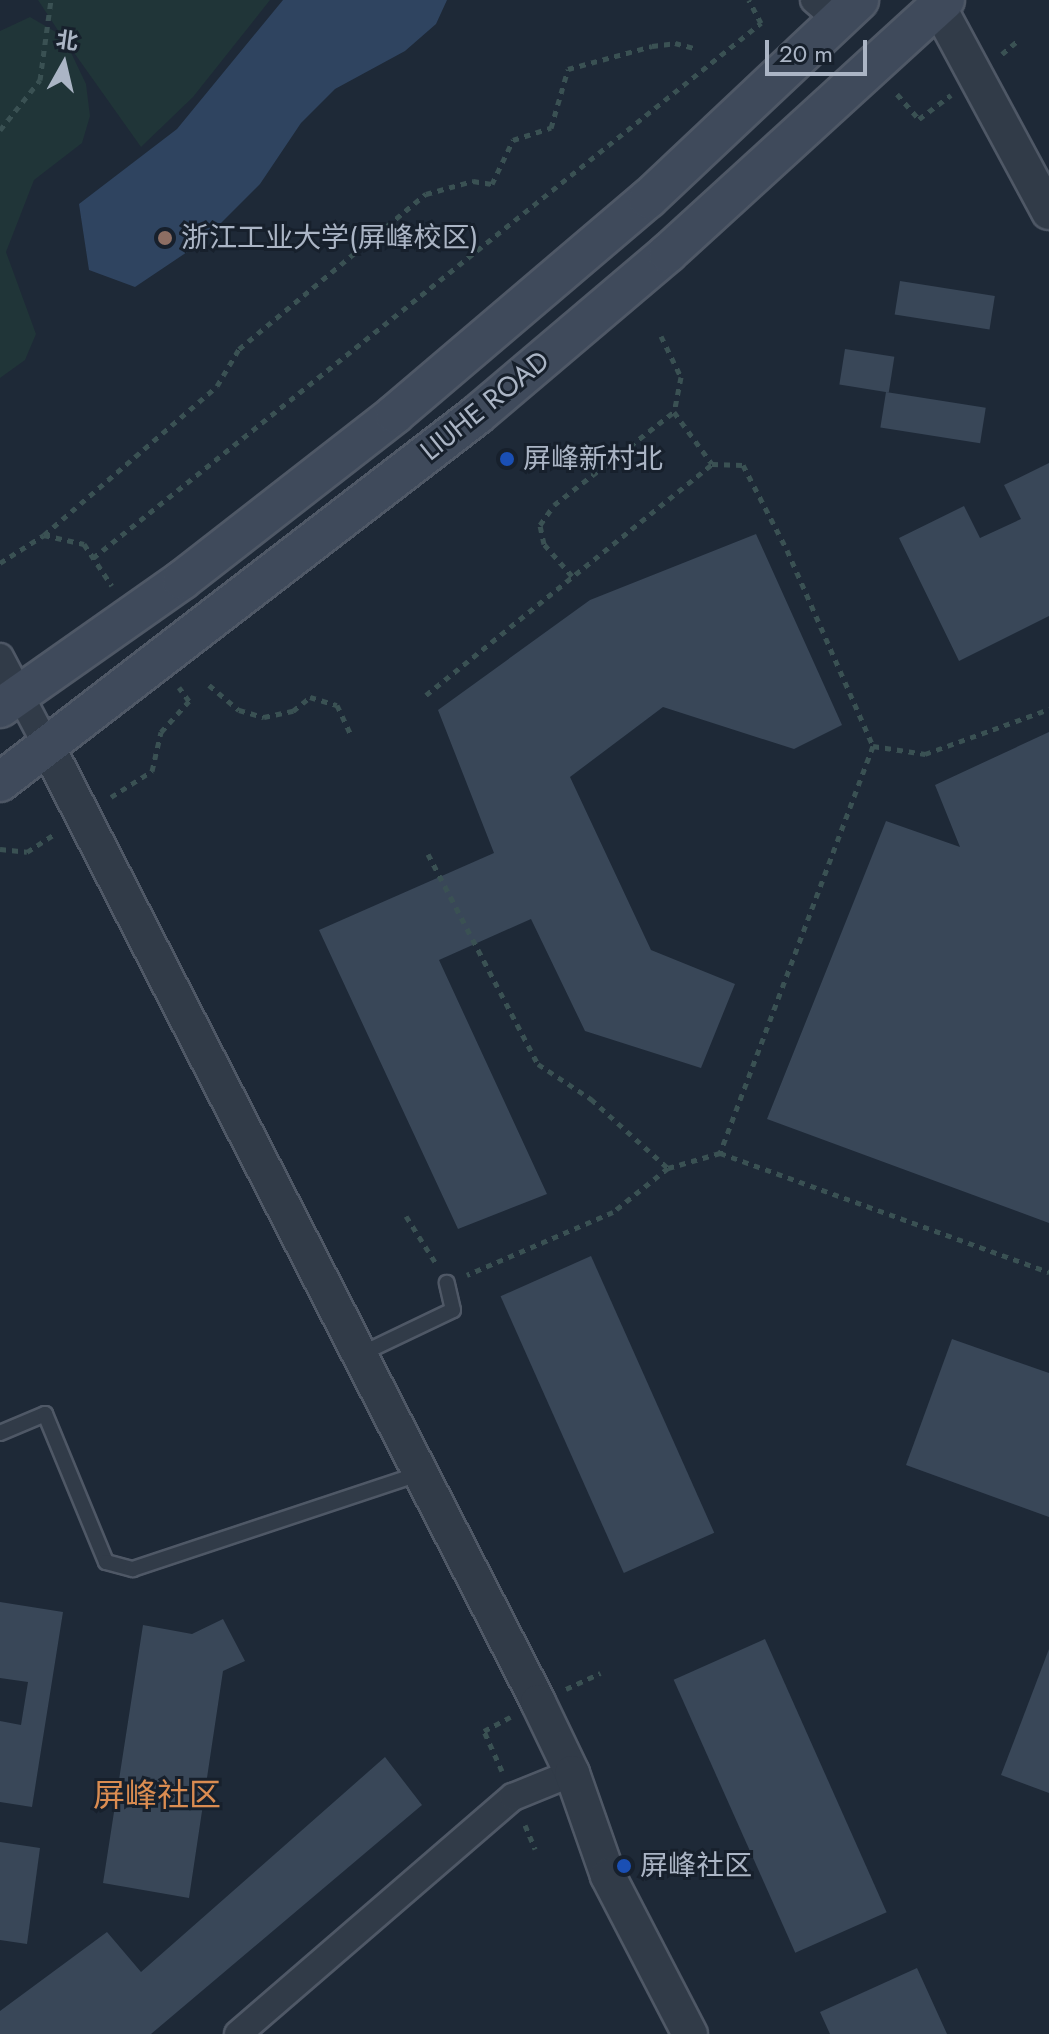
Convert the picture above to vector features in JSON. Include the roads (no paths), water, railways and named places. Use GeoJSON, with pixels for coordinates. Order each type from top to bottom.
{"type":"FeatureCollection","features":[{"type":"Feature","properties":{"kind":"main road","name":"LIUHE ROAD"},"geometry":{"type":"LineString","coordinates":[[0,782],[477,415],[668,253],[941,3]]}},
{"type":"Feature","properties":{"kind":"main road","name":"LIUHE ROAD"},"geometry":{"type":"LineString","coordinates":[[9,704],[395,414],[648,199],[837,7]]}},
{"type":"Feature","properties":{"kind":"street"},"geometry":{"type":"LineString","coordinates":[[941,3],[1049,212]]}},
{"type":"Feature","properties":{"kind":"street"},"geometry":{"type":"LineString","coordinates":[[0,657],[9,704],[48,748],[572,1773],[608,1876],[690,2034]]}},
{"type":"Feature","properties":{"kind":"street"},"geometry":{"type":"LineString","coordinates":[[238,2034],[513,1797],[572,1773]]}},
{"type":"Feature","properties":{"kind":"lane"},"geometry":{"type":"LineString","coordinates":[[358,1355],[453,1310],[447,1283]]}},
{"type":"Feature","properties":{"kind":"lane"},"geometry":{"type":"LineString","coordinates":[[0,1433],[45,1414],[106,1562],[133,1569],[418,1474]]}},
{"type":"Feature","properties":{"kind":"water"},"geometry":{"type":"Polygon","coordinates":[[[283,0],[447,0],[436,24],[405,51],[335,89],[301,123],[260,184],[202,242],[135,287],[89,270],[79,204],[177,129],[283,0]]]}},
{"type":"Feature","properties":{"kind":"place","name":"浙江工业大学(屏峰校区)"},"geometry":{"type":"Point","coordinates":[165,238]}},
{"type":"Feature","properties":{"kind":"place","name":"屏峰新村北"},"geometry":{"type":"Point","coordinates":[507,459]}},
{"type":"Feature","properties":{"kind":"place","name":"屏峰社区"},"geometry":{"type":"Point","coordinates":[624,1866]}},
{"type":"Feature","properties":{"kind":"district","name":"屏峰社区"},"geometry":{"type":"Point","coordinates":[157,1795]}}]}
